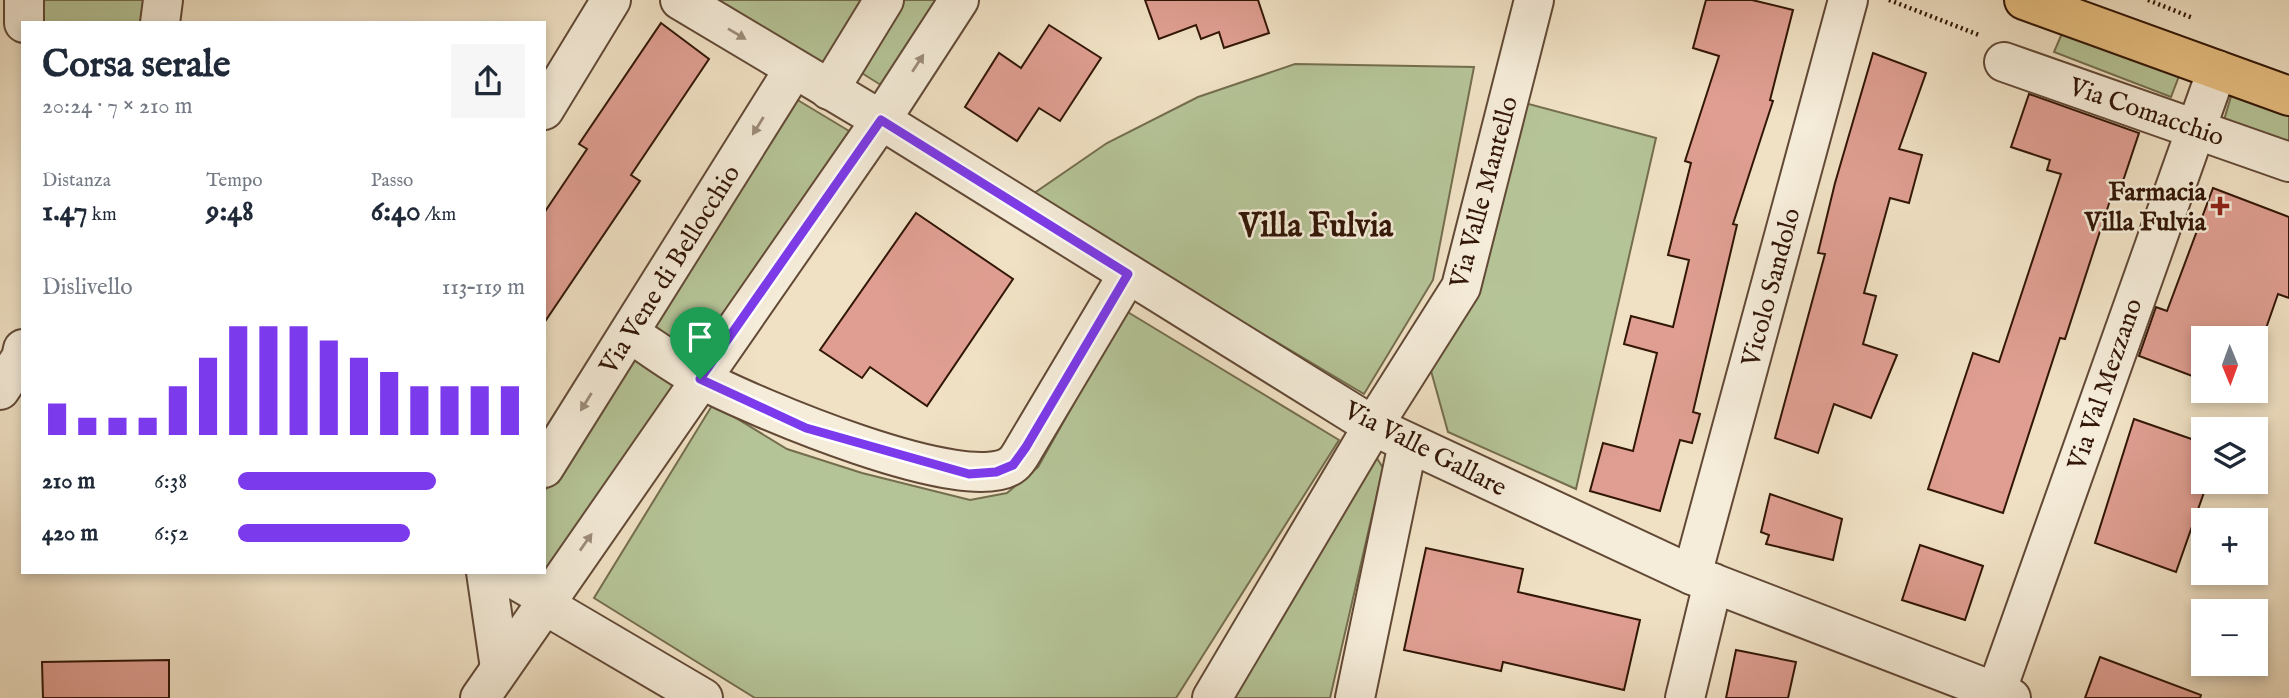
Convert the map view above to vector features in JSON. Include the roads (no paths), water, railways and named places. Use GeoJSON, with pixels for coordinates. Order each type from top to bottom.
{"type":"FeatureCollection","features":[{"type":"Feature","properties":{"kind":"main road"},"geometry":{"type":"LineString","coordinates":[[2024,0],[2289,96]]}},
{"type":"Feature","properties":{"kind":"street"},"geometry":{"type":"LineString","coordinates":[[24,0],[24,21]]}},
{"type":"Feature","properties":{"kind":"street"},"geometry":{"type":"LineString","coordinates":[[160,21],[163,0]]}},
{"type":"Feature","properties":{"kind":"street"},"geometry":{"type":"LineString","coordinates":[[546,107],[611,0]]}},
{"type":"Feature","properties":{"kind":"street","name":"Via Valle Gallare"},"geometry":{"type":"LineString","coordinates":[[680,0],[881,120],[1373,426],[1702,579],[2000,696]]}},
{"type":"Feature","properties":{"kind":"street"},"geometry":{"type":"LineString","coordinates":[[830,90],[884,0]]}},
{"type":"Feature","properties":{"kind":"street","name":"Via Valle Mantello"},"geometry":{"type":"LineString","coordinates":[[1212,698],[1373,426],[1461,286],[1534,0]]}},
{"type":"Feature","properties":{"kind":"street","name":"Vicolo Sandolo"},"geometry":{"type":"LineString","coordinates":[[1685,698],[1702,579],[1848,0]]}},
{"type":"Feature","properties":{"kind":"street"},"geometry":{"type":"LineString","coordinates":[[490,683],[881,120],[964,5]]}},
{"type":"Feature","properties":{"kind":"street","name":"Via Comacchio"},"geometry":{"type":"LineString","coordinates":[[2004,62],[2289,162]]}},
{"type":"Feature","properties":{"kind":"street","name":"Via Vene di Bellocchio"},"geometry":{"type":"LineString","coordinates":[[546,465],[794,69]]}},
{"type":"Feature","properties":{"kind":"street","name":"Via Val Mezzano"},"geometry":{"type":"LineString","coordinates":[[2000,696],[2194,127],[2217,70]]}},
{"type":"Feature","properties":{"kind":"street"},"geometry":{"type":"LineString","coordinates":[[629,332],[700,379],[806,428],[940,468],[969,474],[996,472],[1013,465],[1026,447],[1128,274]]}},
{"type":"Feature","properties":{"kind":"street"},"geometry":{"type":"LineString","coordinates":[[0,390],[21,353]]}},
{"type":"Feature","properties":{"kind":"street"},"geometry":{"type":"LineString","coordinates":[[1355,698],[1408,443]]}},
{"type":"Feature","properties":{"kind":"street"},"geometry":{"type":"LineString","coordinates":[[486,574],[490,683]]}},
{"type":"Feature","properties":{"kind":"street"},"geometry":{"type":"LineString","coordinates":[[505,574],[703,698]]}},
{"type":"Feature","properties":{"kind":"place","name":"Farmacia Villa Fulvia"},"geometry":{"type":"Point","coordinates":[2220,206]}},
{"type":"Feature","properties":{"kind":"district","name":"Villa Fulvia"},"geometry":{"type":"Point","coordinates":[1316,224]}}]}
